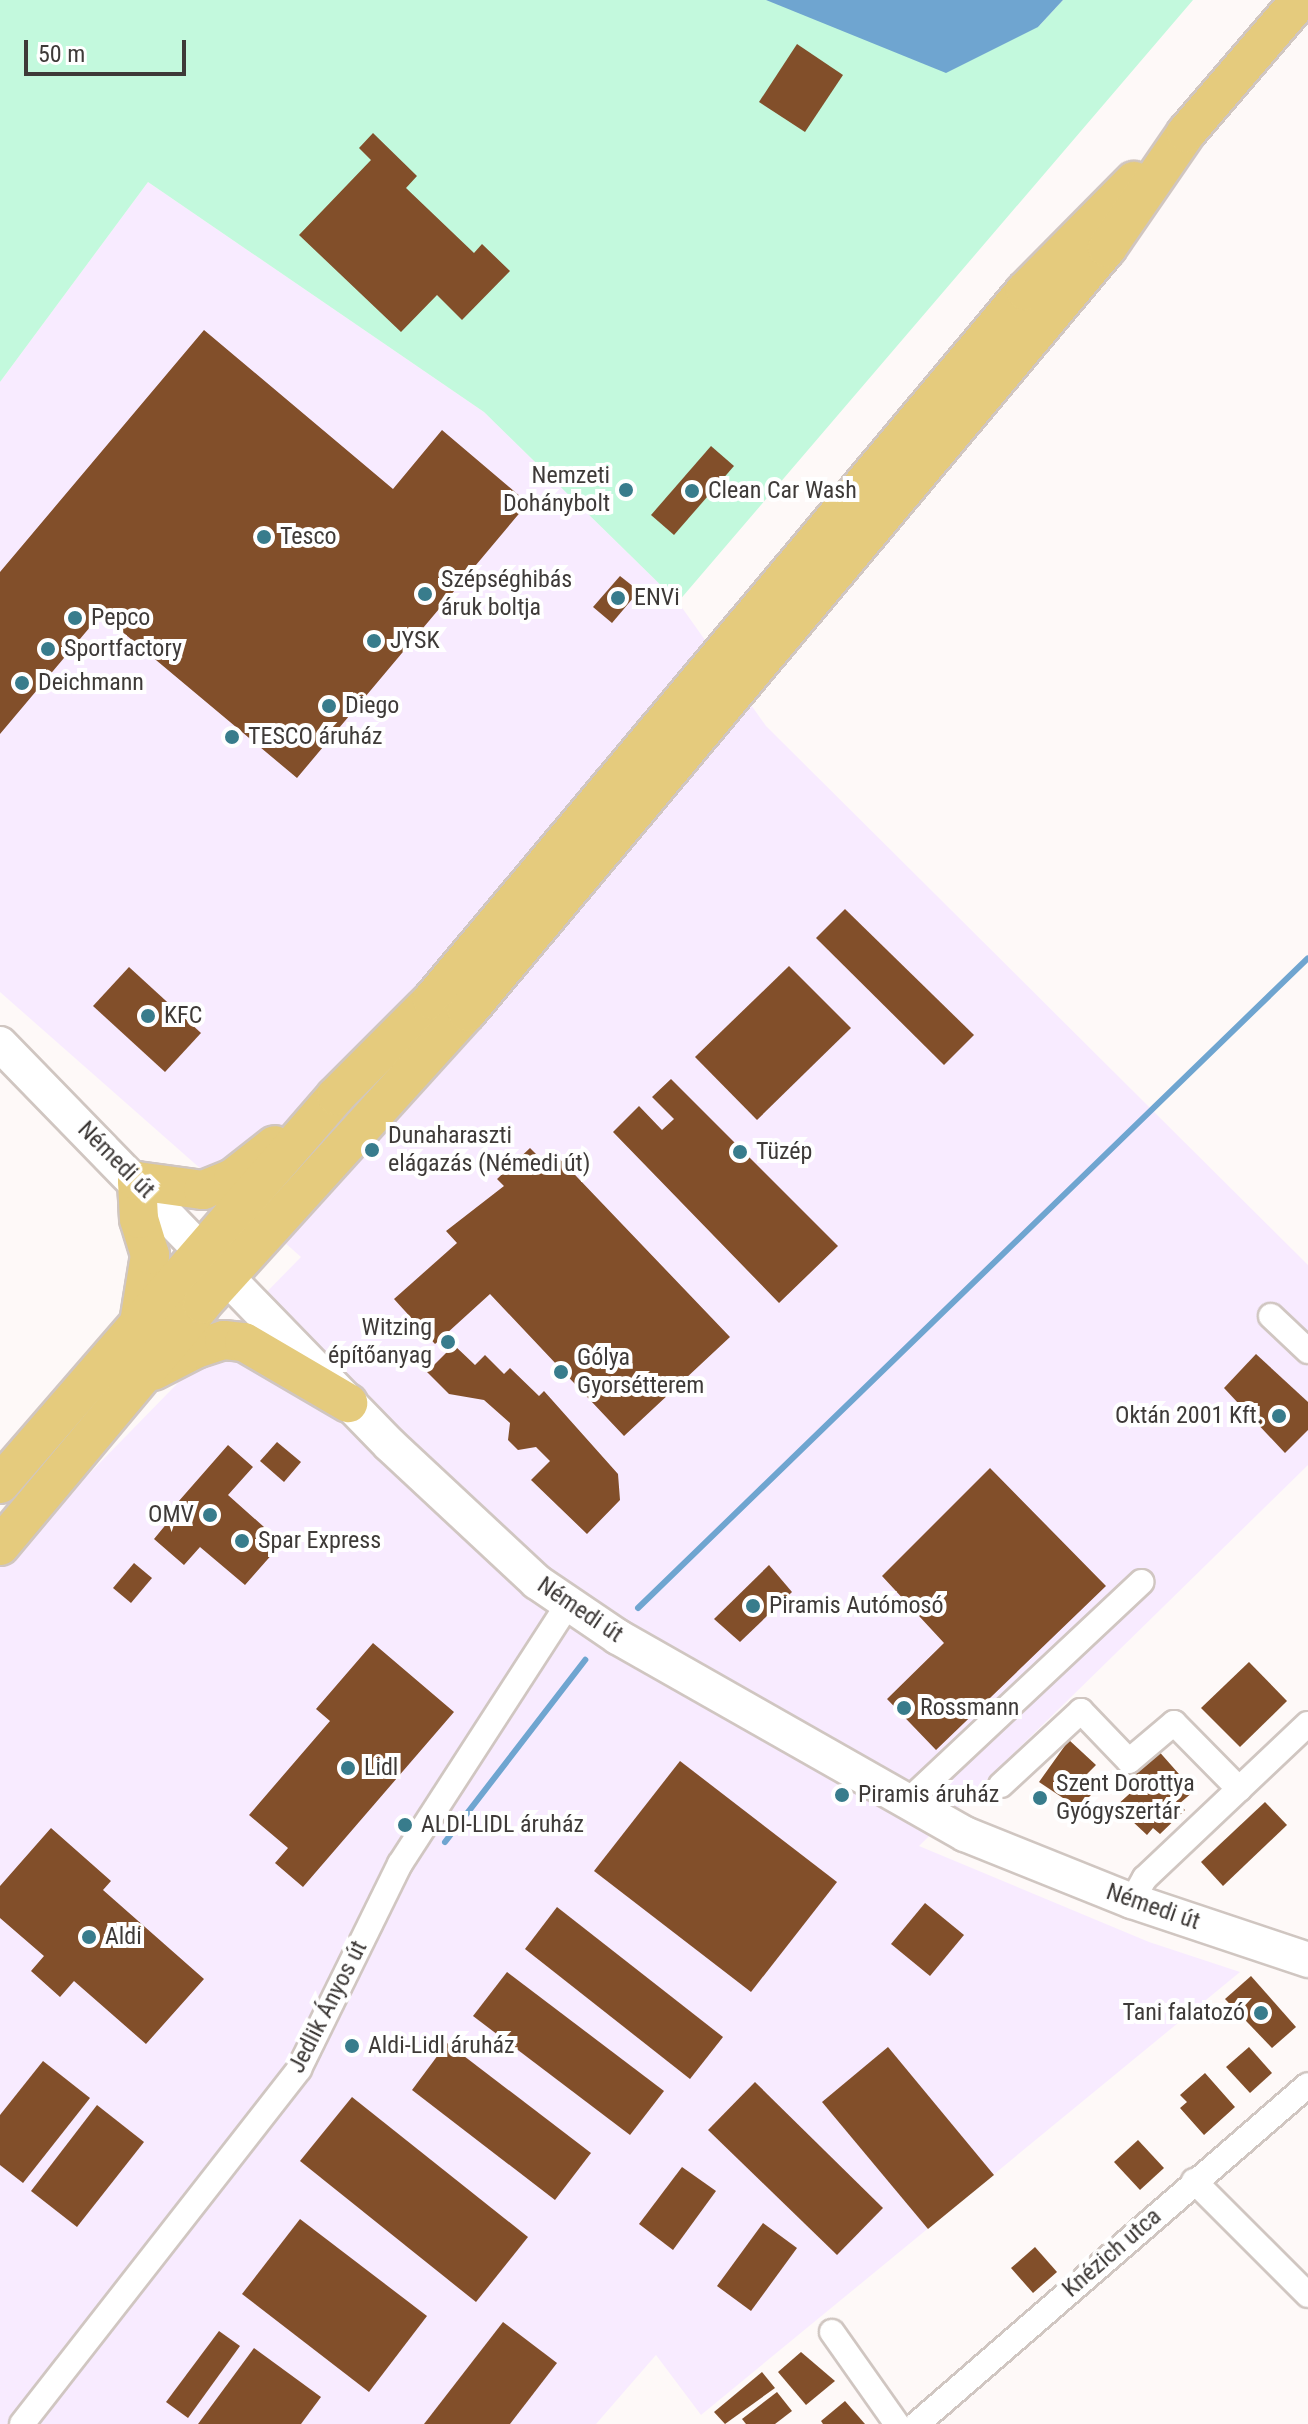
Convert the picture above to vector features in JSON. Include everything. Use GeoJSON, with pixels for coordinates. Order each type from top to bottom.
{"type":"FeatureCollection","features":[{"type":"Feature","properties":{"kind":"main road"},"geometry":{"type":"LineString","coordinates":[[137,1328],[150,1255],[137,1181],[203,1190],[233,1178],[336,1096],[432,1000],[1025,291],[1186,133],[1300,0]]}},
{"type":"Feature","properties":{"kind":"main road"},"geometry":{"type":"LineString","coordinates":[[0,1484],[137,1328],[218,1263],[467,1012],[791,627],[950,428],[1107,248],[1186,133]]}},
{"type":"Feature","properties":{"kind":"main road","name":"Némedi út"},"geometry":{"type":"LineString","coordinates":[[0,1044],[218,1263],[348,1403],[503,1555],[568,1604],[906,1803],[965,1834],[1132,1901],[1308,1960]]}},
{"type":"Feature","properties":{"kind":"main road"},"geometry":{"type":"LineString","coordinates":[[0,1546],[139,1377],[336,1096]]}},
{"type":"Feature","properties":{"kind":"main road"},"geometry":{"type":"LineString","coordinates":[[139,1377],[196,1349],[224,1340],[244,1342],[348,1403]]}},
{"type":"Feature","properties":{"kind":"street"},"geometry":{"type":"LineString","coordinates":[[1271,1316],[1308,1351]]}},
{"type":"Feature","properties":{"kind":"street"},"geometry":{"type":"LineString","coordinates":[[906,1803],[1141,1582]]}},
{"type":"Feature","properties":{"kind":"street","name":"Jedlik Ányos út"},"geometry":{"type":"LineString","coordinates":[[22,2424],[299,2069],[400,1864],[568,1604]]}},
{"type":"Feature","properties":{"kind":"street"},"geometry":{"type":"LineString","coordinates":[[1001,1785],[1081,1711],[1129,1761],[1174,1723],[1239,1789]]}},
{"type":"Feature","properties":{"kind":"street"},"geometry":{"type":"LineString","coordinates":[[1132,1901],[1145,1878],[1308,1724]]}},
{"type":"Feature","properties":{"kind":"street","name":"Knézich utca"},"geometry":{"type":"LineString","coordinates":[[917,2424],[1308,2085]]}},
{"type":"Feature","properties":{"kind":"street"},"geometry":{"type":"LineString","coordinates":[[1194,2181],[1308,2295]]}},
{"type":"Feature","properties":{"kind":"street"},"geometry":{"type":"LineString","coordinates":[[832,2332],[897,2424]]}},
{"type":"Feature","properties":{"kind":"shaded area"},"geometry":{"type":"Polygon","coordinates":[[[148,182],[484,412],[678,602],[766,726],[1308,1265],[1308,1465],[919,1846],[1149,1942],[1240,1972],[701,2415],[656,2355],[596,2424],[0,2424],[0,1565],[301,1257],[0,992],[0,382],[148,182]]]}},
{"type":"Feature","properties":{"kind":"green space"},"geometry":{"type":"Polygon","coordinates":[[[0,0],[766,0],[1038,27],[1063,0],[1193,0],[678,602],[484,412],[148,182],[0,382],[0,0]]]}},
{"type":"Feature","properties":{"kind":"water"},"geometry":{"type":"Polygon","coordinates":[[[766,0],[1063,0],[1038,27],[946,73],[766,0]]]}},
{"type":"Feature","properties":{"kind":"building"},"geometry":{"type":"Polygon","coordinates":[[[797,44],[843,75],[805,132],[759,102],[797,44]]]}},
{"type":"Feature","properties":{"kind":"building"},"geometry":{"type":"Polygon","coordinates":[[[373,133],[417,176],[406,188],[474,253],[482,244],[510,271],[462,320],[437,295],[401,332],[299,235],[371,160],[359,148],[373,133]]]}},
{"type":"Feature","properties":{"kind":"building","name":"Tesco"},"geometry":{"type":"Polygon","coordinates":[[[204,330],[393,489],[442,430],[528,503],[297,778],[101,614],[0,734],[0,572],[204,330]]]}},
{"type":"Feature","properties":{"kind":"building","name":"Clean Car Wash"},"geometry":{"type":"Polygon","coordinates":[[[711,446],[734,466],[674,535],[651,515],[711,446]]]}},
{"type":"Feature","properties":{"kind":"building"},"geometry":{"type":"Polygon","coordinates":[[[620,576],[639,591],[612,623],[593,607],[620,576]]]}},
{"type":"Feature","properties":{"kind":"building"},"geometry":{"type":"Polygon","coordinates":[[[845,909],[974,1035],[944,1065],[816,938],[845,909]]]}},
{"type":"Feature","properties":{"kind":"building"},"geometry":{"type":"Polygon","coordinates":[[[789,966],[851,1028],[757,1120],[695,1057],[789,966]]]}},
{"type":"Feature","properties":{"kind":"building"},"geometry":{"type":"Polygon","coordinates":[[[129,967],[201,1033],[165,1072],[93,1006],[129,967]]]}},
{"type":"Feature","properties":{"kind":"building"},"geometry":{"type":"Polygon","coordinates":[[[671,1079],[838,1246],[779,1303],[613,1132],[639,1106],[662,1130],[674,1119],[652,1097],[671,1079]]]}},
{"type":"Feature","properties":{"kind":"building"},"geometry":{"type":"Polygon","coordinates":[[[530,1148],[546,1164],[556,1155],[730,1337],[624,1436],[490,1294],[435,1344],[394,1299],[457,1243],[446,1231],[504,1186],[497,1179],[530,1148]]]}},
{"type":"Feature","properties":{"kind":"building"},"geometry":{"type":"Polygon","coordinates":[[[454,1345],[475,1365],[485,1355],[504,1374],[510,1368],[539,1396],[544,1391],[618,1474],[620,1500],[587,1534],[531,1480],[550,1461],[536,1447],[518,1450],[508,1440],[510,1423],[484,1400],[449,1394],[427,1372],[454,1345]]]}},
{"type":"Feature","properties":{"kind":"building","name":"Oktán 2001 Kft."},"geometry":{"type":"Polygon","coordinates":[[[1256,1354],[1308,1402],[1308,1430],[1285,1453],[1224,1388],[1256,1354]]]}},
{"type":"Feature","properties":{"kind":"building"},"geometry":{"type":"Polygon","coordinates":[[[277,1442],[301,1462],[284,1482],[260,1461],[277,1442]]]}},
{"type":"Feature","properties":{"kind":"building"},"geometry":{"type":"Polygon","coordinates":[[[228,1445],[253,1467],[228,1495],[282,1543],[245,1585],[200,1547],[184,1565],[154,1539],[168,1522],[164,1518],[228,1445]]]}},
{"type":"Feature","properties":{"kind":"building"},"geometry":{"type":"Polygon","coordinates":[[[990,1468],[1106,1586],[936,1750],[887,1699],[944,1643],[882,1576],[990,1468]]]}},
{"type":"Feature","properties":{"kind":"building"},"geometry":{"type":"Polygon","coordinates":[[[134,1563],[152,1578],[131,1603],[113,1588],[134,1563]]]}},
{"type":"Feature","properties":{"kind":"building","name":"Piramis Autómosó"},"geometry":{"type":"Polygon","coordinates":[[[769,1565],[792,1592],[740,1642],[714,1619],[769,1565]]]}},
{"type":"Feature","properties":{"kind":"building","name":"Lidl"},"geometry":{"type":"Polygon","coordinates":[[[373,1643],[454,1712],[303,1887],[275,1863],[288,1848],[249,1815],[330,1721],[316,1709],[373,1643]]]}},
{"type":"Feature","properties":{"kind":"building"},"geometry":{"type":"Polygon","coordinates":[[[1249,1662],[1287,1701],[1240,1747],[1201,1708],[1249,1662]]]}},
{"type":"Feature","properties":{"kind":"building"},"geometry":{"type":"Polygon","coordinates":[[[1069,1740],[1096,1765],[1083,1778],[1096,1790],[1078,1808],[1039,1782],[1069,1740]]]}},
{"type":"Feature","properties":{"kind":"building"},"geometry":{"type":"Polygon","coordinates":[[[1156,1748],[1194,1791],[1179,1804],[1185,1810],[1160,1834],[1153,1828],[1147,1835],[1116,1806],[1137,1787],[1131,1780],[1156,1748]]]}},
{"type":"Feature","properties":{"kind":"building"},"geometry":{"type":"Polygon","coordinates":[[[680,1761],[837,1882],[751,1992],[594,1871],[680,1761]]]}},
{"type":"Feature","properties":{"kind":"building"},"geometry":{"type":"Polygon","coordinates":[[[1265,1802],[1287,1825],[1223,1886],[1201,1862],[1265,1802]]]}},
{"type":"Feature","properties":{"kind":"building","name":"Aldi"},"geometry":{"type":"Polygon","coordinates":[[[51,1828],[111,1881],[103,1890],[204,1979],[146,2044],[74,1981],[60,1997],[31,1971],[44,1956],[0,1918],[0,1886],[51,1828]]]}},
{"type":"Feature","properties":{"kind":"building"},"geometry":{"type":"Polygon","coordinates":[[[925,1903],[964,1935],[930,1976],[891,1944],[925,1903]]]}},
{"type":"Feature","properties":{"kind":"building"},"geometry":{"type":"Polygon","coordinates":[[[557,1907],[723,2037],[690,2079],[525,1949],[557,1907]]]}},
{"type":"Feature","properties":{"kind":"building"},"geometry":{"type":"Polygon","coordinates":[[[507,1972],[664,2091],[630,2135],[473,2016],[507,1972]]]}},
{"type":"Feature","properties":{"kind":"building","name":"Tani falatozó"},"geometry":{"type":"Polygon","coordinates":[[[1251,1976],[1296,2027],[1272,2048],[1225,1999],[1251,1976]]]}},
{"type":"Feature","properties":{"kind":"building"},"geometry":{"type":"Polygon","coordinates":[[[447,2043],[591,2153],[555,2200],[412,2090],[447,2043]]]}},
{"type":"Feature","properties":{"kind":"building"},"geometry":{"type":"Polygon","coordinates":[[[888,2047],[994,2175],[928,2229],[822,2102],[888,2047]]]}},
{"type":"Feature","properties":{"kind":"building"},"geometry":{"type":"Polygon","coordinates":[[[1249,2047],[1272,2073],[1250,2093],[1226,2067],[1249,2047]]]}},
{"type":"Feature","properties":{"kind":"building"},"geometry":{"type":"Polygon","coordinates":[[[43,2061],[90,2098],[23,2183],[0,2165],[0,2115],[43,2061]]]}},
{"type":"Feature","properties":{"kind":"building"},"geometry":{"type":"Polygon","coordinates":[[[1205,2073],[1235,2107],[1204,2135],[1180,2108],[1187,2102],[1180,2095],[1205,2073]]]}},
{"type":"Feature","properties":{"kind":"building"},"geometry":{"type":"Polygon","coordinates":[[[755,2082],[883,2208],[837,2255],[708,2130],[755,2082]]]}},
{"type":"Feature","properties":{"kind":"building"},"geometry":{"type":"Polygon","coordinates":[[[352,2097],[528,2237],[476,2302],[300,2161],[352,2097]]]}},
{"type":"Feature","properties":{"kind":"building"},"geometry":{"type":"Polygon","coordinates":[[[97,2105],[144,2142],[77,2227],[31,2191],[97,2105]]]}},
{"type":"Feature","properties":{"kind":"building"},"geometry":{"type":"Polygon","coordinates":[[[1138,2140],[1164,2168],[1140,2190],[1114,2162],[1138,2140]]]}},
{"type":"Feature","properties":{"kind":"building"},"geometry":{"type":"Polygon","coordinates":[[[682,2167],[716,2191],[673,2250],[639,2224],[682,2167]]]}},
{"type":"Feature","properties":{"kind":"building"},"geometry":{"type":"Polygon","coordinates":[[[300,2219],[427,2316],[369,2392],[242,2294],[300,2219]]]}},
{"type":"Feature","properties":{"kind":"building"},"geometry":{"type":"Polygon","coordinates":[[[763,2223],[797,2248],[751,2311],[717,2286],[763,2223]]]}},
{"type":"Feature","properties":{"kind":"building"},"geometry":{"type":"Polygon","coordinates":[[[1035,2247],[1057,2272],[1033,2293],[1011,2268],[1035,2247]]]}},
{"type":"Feature","properties":{"kind":"building"},"geometry":{"type":"Polygon","coordinates":[[[503,2322],[557,2363],[510,2424],[424,2424],[503,2322]]]}},
{"type":"Feature","properties":{"kind":"building"},"geometry":{"type":"Polygon","coordinates":[[[219,2331],[240,2346],[188,2418],[166,2402],[219,2331]]]}},
{"type":"Feature","properties":{"kind":"building"},"geometry":{"type":"Polygon","coordinates":[[[254,2348],[321,2397],[301,2424],[198,2424],[254,2348]]]}},
{"type":"Feature","properties":{"kind":"building"},"geometry":{"type":"Polygon","coordinates":[[[801,2352],[835,2381],[806,2405],[778,2372],[801,2352]]]}},
{"type":"Feature","properties":{"kind":"building"},"geometry":{"type":"Polygon","coordinates":[[[762,2372],[775,2388],[725,2424],[714,2412],[762,2372]]]}},
{"type":"Feature","properties":{"kind":"building"},"geometry":{"type":"Polygon","coordinates":[[[777,2392],[792,2411],[775,2424],[746,2424],[742,2419],[777,2392]]]}},
{"type":"Feature","properties":{"kind":"building"},"geometry":{"type":"Polygon","coordinates":[[[845,2401],[865,2424],[823,2424],[821,2421],[845,2401]]]}},
{"type":"Feature","properties":{"kind":"waterway"},"geometry":{"type":"LineString","coordinates":[[638,1608],[1308,958]]}},
{"type":"Feature","properties":{"kind":"waterway"},"geometry":{"type":"LineString","coordinates":[[445,1842],[585,1660]]}},
{"type":"Feature","properties":{"kind":"place","name":"Nemzeti Dohánybolt"},"geometry":{"type":"Point","coordinates":[626,490]}},
{"type":"Feature","properties":{"kind":"place","name":"Clean Car Wash"},"geometry":{"type":"Point","coordinates":[692,491]}},
{"type":"Feature","properties":{"kind":"place","name":"Tesco"},"geometry":{"type":"Point","coordinates":[264,537]}},
{"type":"Feature","properties":{"kind":"place","name":"Szépséghibás áruk boltja"},"geometry":{"type":"Point","coordinates":[425,594]}},
{"type":"Feature","properties":{"kind":"place","name":"ENVi"},"geometry":{"type":"Point","coordinates":[618,598]}},
{"type":"Feature","properties":{"kind":"place","name":"Pepco"},"geometry":{"type":"Point","coordinates":[75,618]}},
{"type":"Feature","properties":{"kind":"place","name":"JYSK"},"geometry":{"type":"Point","coordinates":[374,641]}},
{"type":"Feature","properties":{"kind":"place","name":"Sportfactory"},"geometry":{"type":"Point","coordinates":[48,649]}},
{"type":"Feature","properties":{"kind":"place","name":"Deichmann"},"geometry":{"type":"Point","coordinates":[22,683]}},
{"type":"Feature","properties":{"kind":"place","name":"Diego"},"geometry":{"type":"Point","coordinates":[329,706]}},
{"type":"Feature","properties":{"kind":"place","name":"TESCO áruház"},"geometry":{"type":"Point","coordinates":[232,737]}},
{"type":"Feature","properties":{"kind":"place","name":"KFC"},"geometry":{"type":"Point","coordinates":[148,1016]}},
{"type":"Feature","properties":{"kind":"place","name":"Dunaharaszti elágazás (Némedi út)"},"geometry":{"type":"Point","coordinates":[372,1150]}},
{"type":"Feature","properties":{"kind":"place","name":"Tüzép"},"geometry":{"type":"Point","coordinates":[740,1152]}},
{"type":"Feature","properties":{"kind":"place","name":"Witzing építőanyag"},"geometry":{"type":"Point","coordinates":[448,1342]}},
{"type":"Feature","properties":{"kind":"place","name":"Gólya Gyorsétterem"},"geometry":{"type":"Point","coordinates":[561,1372]}},
{"type":"Feature","properties":{"kind":"place","name":"Oktán 2001 Kft."},"geometry":{"type":"Point","coordinates":[1279,1416]}},
{"type":"Feature","properties":{"kind":"place","name":"OMV"},"geometry":{"type":"Point","coordinates":[210,1515]}},
{"type":"Feature","properties":{"kind":"place","name":"Spar Express"},"geometry":{"type":"Point","coordinates":[242,1541]}},
{"type":"Feature","properties":{"kind":"place","name":"Piramis Autómosó"},"geometry":{"type":"Point","coordinates":[753,1606]}},
{"type":"Feature","properties":{"kind":"place","name":"Rossmann"},"geometry":{"type":"Point","coordinates":[904,1708]}},
{"type":"Feature","properties":{"kind":"place","name":"Lidl"},"geometry":{"type":"Point","coordinates":[348,1768]}},
{"type":"Feature","properties":{"kind":"place","name":"Piramis áruház"},"geometry":{"type":"Point","coordinates":[842,1795]}},
{"type":"Feature","properties":{"kind":"place","name":"Szent Dorottya Gyógyszertár"},"geometry":{"type":"Point","coordinates":[1040,1798]}},
{"type":"Feature","properties":{"kind":"place","name":"ALDI-LIDL áruház"},"geometry":{"type":"Point","coordinates":[405,1825]}},
{"type":"Feature","properties":{"kind":"place","name":"Aldi"},"geometry":{"type":"Point","coordinates":[89,1937]}},
{"type":"Feature","properties":{"kind":"place","name":"Tani falatozó"},"geometry":{"type":"Point","coordinates":[1261,2013]}},
{"type":"Feature","properties":{"kind":"place","name":"Aldi-Lidl áruház"},"geometry":{"type":"Point","coordinates":[352,2046]}}]}
